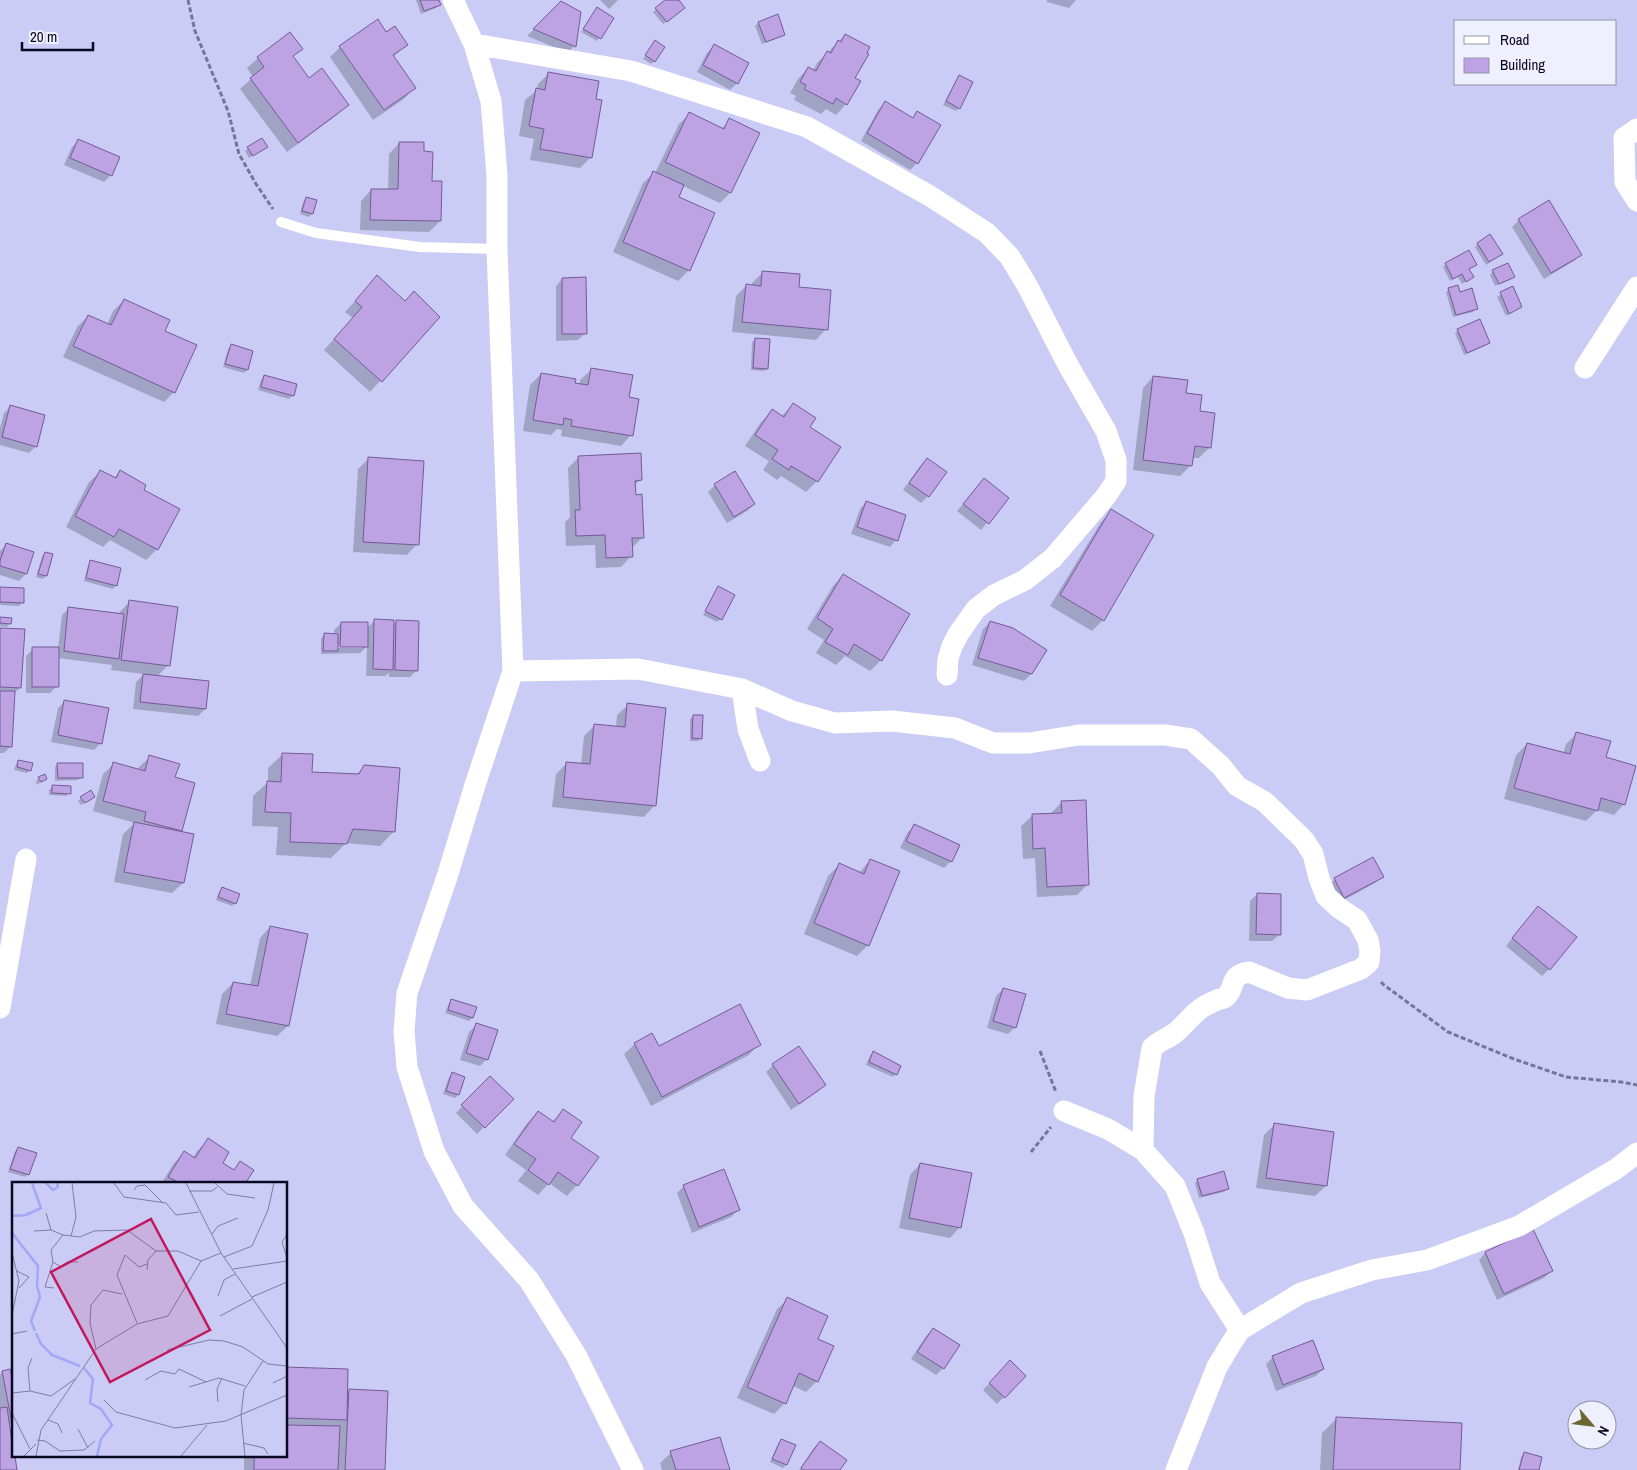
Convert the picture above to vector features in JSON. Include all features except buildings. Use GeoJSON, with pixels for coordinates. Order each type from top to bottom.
{"type":"FeatureCollection","features":[{"type":"Feature","properties":{"kind":"street"},"geometry":{"type":"LineString","coordinates":[[453,0],[474,44],[492,101],[497,175],[496,249],[513,671],[475,785],[448,877],[407,994],[404,1031],[407,1067],[434,1152],[462,1206],[529,1280],[576,1355],[634,1470]]}},
{"type":"Feature","properties":{"kind":"street"},"geometry":{"type":"LineString","coordinates":[[474,44],[631,71],[807,126],[930,196],[987,233],[1010,257],[1106,432],[1116,460],[1116,481],[1106,496],[1053,558],[1025,580],[994,596],[976,609],[952,646],[946,675]]}},
{"type":"Feature","properties":{"kind":"street"},"geometry":{"type":"LineString","coordinates":[[1637,128],[1624,138],[1625,182],[1637,201]]}},
{"type":"Feature","properties":{"kind":"street"},"geometry":{"type":"LineString","coordinates":[[1585,368],[1637,287]]}},
{"type":"Feature","properties":{"kind":"street"},"geometry":{"type":"LineString","coordinates":[[513,671],[638,669],[742,689],[792,710],[835,723],[892,721],[954,728],[993,743],[1028,743],[1079,735],[1165,735],[1191,739],[1221,766],[1237,786],[1265,802],[1304,840],[1314,854],[1319,878],[1326,896],[1339,908],[1357,920],[1368,940],[1369,962],[1361,969],[1306,990],[1288,988],[1249,972],[1236,976],[1229,994],[1202,1008],[1175,1033],[1158,1042],[1152,1048],[1144,1096],[1143,1150]]}},
{"type":"Feature","properties":{"kind":"street"},"geometry":{"type":"LineString","coordinates":[[742,689],[748,729],[760,761]]}},
{"type":"Feature","properties":{"kind":"street"},"geometry":{"type":"LineString","coordinates":[[0,1008],[26,859]]}},
{"type":"Feature","properties":{"kind":"street"},"geometry":{"type":"LineString","coordinates":[[1064,1111],[1108,1129],[1143,1150],[1175,1186],[1194,1233],[1210,1283],[1240,1330]]}},
{"type":"Feature","properties":{"kind":"street"},"geometry":{"type":"LineString","coordinates":[[1176,1470],[1218,1367],[1240,1330],[1300,1293],[1372,1270],[1427,1260],[1519,1226],[1616,1169],[1637,1153]]}},
{"type":"Feature","properties":{"kind":"lane"},"geometry":{"type":"LineString","coordinates":[[281,222],[316,233],[420,246],[496,249]]}},
{"type":"Feature","properties":{"kind":"path"},"geometry":{"type":"LineString","coordinates":[[188,0],[195,31],[228,111],[239,154],[281,222]]}},
{"type":"Feature","properties":{"kind":"path"},"geometry":{"type":"LineString","coordinates":[[1369,962],[1384,985],[1448,1032],[1566,1078],[1637,1085]]}},
{"type":"Feature","properties":{"kind":"path"},"geometry":{"type":"LineString","coordinates":[[1031,1152],[1064,1111],[1040,1051]]}}]}
